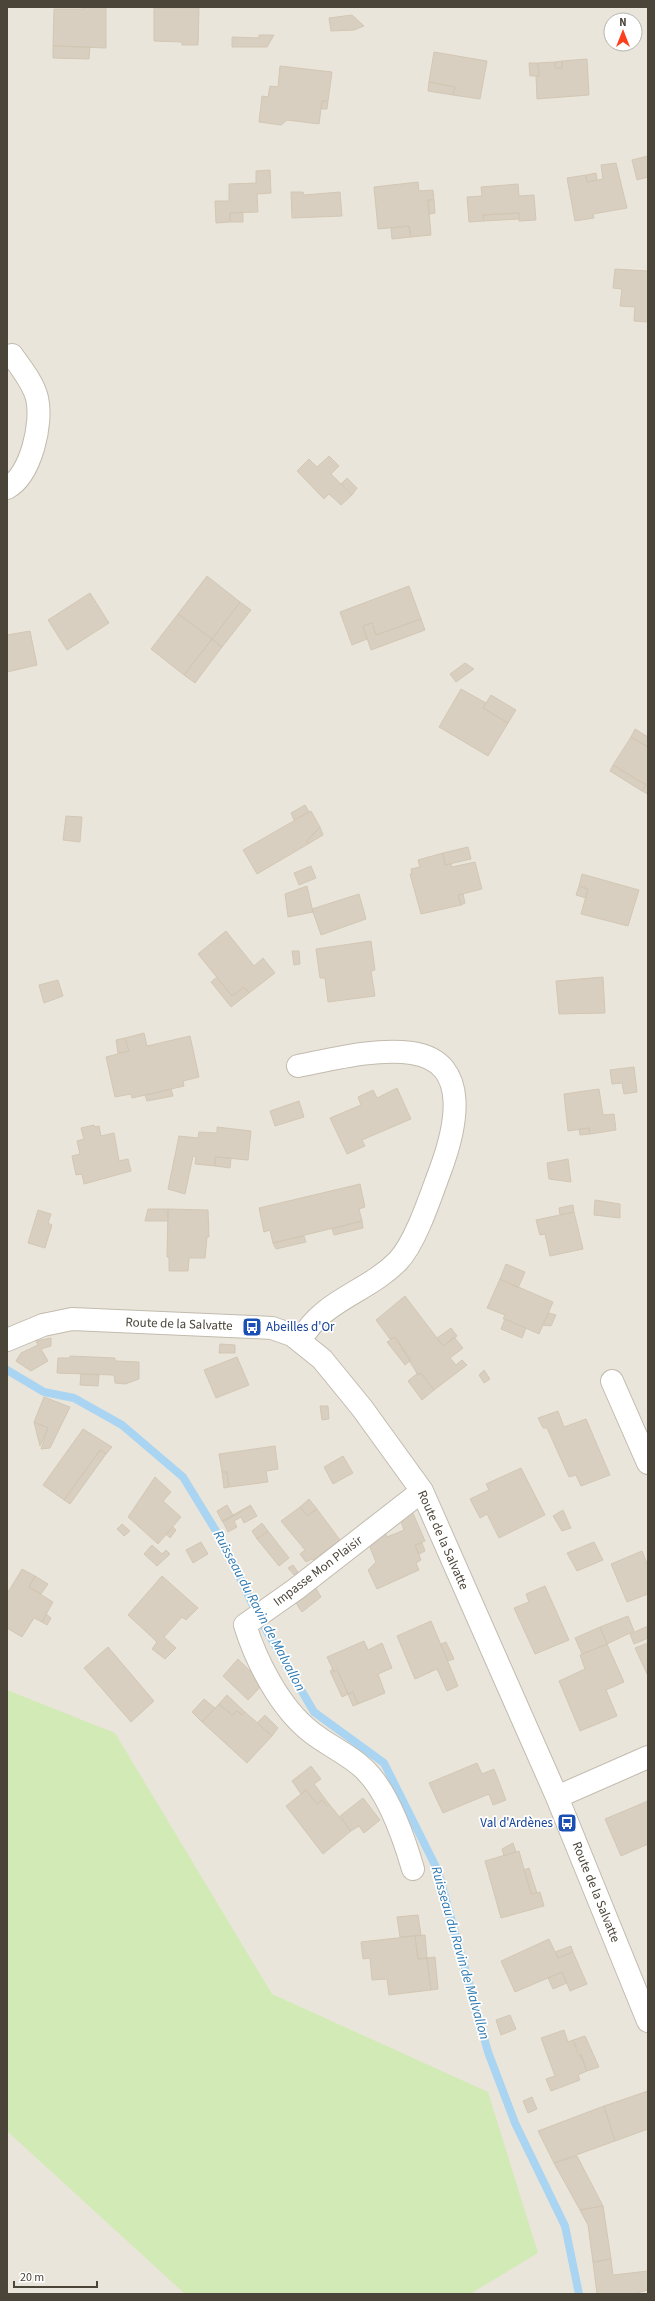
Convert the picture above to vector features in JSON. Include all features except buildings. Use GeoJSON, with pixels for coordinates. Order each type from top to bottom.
{"type":"FeatureCollection","features":[{"type":"Feature","properties":{"kind":"street"},"geometry":{"type":"LineString","coordinates":[[7,488],[22,476],[28,464],[33,450],[37,418],[37,398],[28,377],[12,355]]}},
{"type":"Feature","properties":{"kind":"street"},"geometry":{"type":"LineString","coordinates":[[298,1066],[362,1055],[412,1053],[423,1056],[442,1066],[454,1086],[455,1098],[452,1129],[447,1153],[423,1215],[399,1260],[365,1287],[321,1312],[308,1327],[301,1340]]}},
{"type":"Feature","properties":{"kind":"street","name":"Route de la Salvatte"},"geometry":{"type":"LineString","coordinates":[[7,1340],[44,1325],[72,1319],[272,1328],[301,1340],[322,1359],[362,1408],[422,1491],[556,1797],[648,2021]]}},
{"type":"Feature","properties":{"kind":"street"},"geometry":{"type":"LineString","coordinates":[[612,1381],[648,1463]]}},
{"type":"Feature","properties":{"kind":"street","name":"Impasse Mon Plaisir"},"geometry":{"type":"LineString","coordinates":[[413,1868],[406,1847],[386,1802],[371,1777],[363,1768],[310,1732],[283,1704],[250,1643],[245,1625],[422,1491]]}},
{"type":"Feature","properties":{"kind":"street"},"geometry":{"type":"LineString","coordinates":[[556,1797],[648,1757]]}},
{"type":"Feature","properties":{"kind":"shaded area"},"geometry":{"type":"Polygon","coordinates":[[[7,7],[648,7],[648,2294],[7,2294],[7,7]]]}},
{"type":"Feature","properties":{"kind":"green space"},"geometry":{"type":"Polygon","coordinates":[[[7,1690],[115,1733],[272,1994],[488,2092],[538,2253],[470,2294],[185,2294],[7,2131],[7,1690]]]}},
{"type":"Feature","properties":{"kind":"waterway","name":"Ruisseau du Ravin de Malvallon"},"geometry":{"type":"LineString","coordinates":[[7,1370],[44,1392],[74,1398],[122,1425],[183,1477],[224,1544],[258,1616],[314,1712],[384,1763],[438,1871],[488,2052],[515,2123],[565,2226],[579,2294]]}},
{"type":"Feature","properties":{"kind":"place","name":"Abeilles d'Or"},"geometry":{"type":"Point","coordinates":[252,1327]}},
{"type":"Feature","properties":{"kind":"place","name":"Val d'Ardènes"},"geometry":{"type":"Point","coordinates":[567,1823]}}]}
